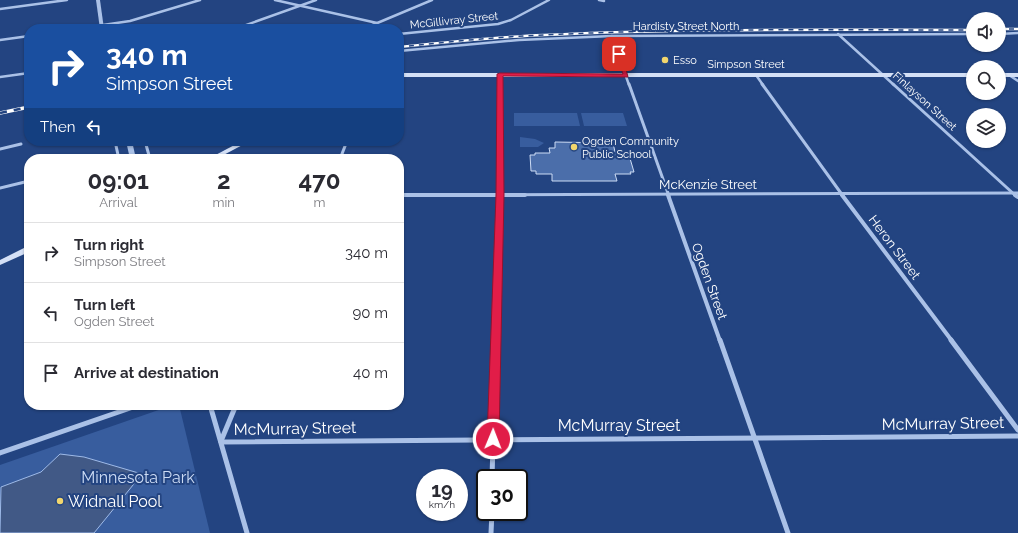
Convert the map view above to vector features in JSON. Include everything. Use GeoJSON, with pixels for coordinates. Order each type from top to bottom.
{"type":"FeatureCollection","features":[{"type":"Feature","properties":{"kind":"main road"},"geometry":{"type":"LineString","coordinates":[[1008,75],[1018,74]]}},
{"type":"Feature","properties":{"kind":"main road","name":"Simpson Street"},"geometry":{"type":"LineString","coordinates":[[404,75],[966,75]]}},
{"type":"Feature","properties":{"kind":"main road"},"geometry":{"type":"LineString","coordinates":[[221,154],[237,146]]}},
{"type":"Feature","properties":{"kind":"main road"},"geometry":{"type":"LineString","coordinates":[[0,263],[24,251]]}},
{"type":"Feature","properties":{"kind":"street"},"geometry":{"type":"LineString","coordinates":[[0,9],[67,0]]}},
{"type":"Feature","properties":{"kind":"street"},"geometry":{"type":"LineString","coordinates":[[98,0],[102,24]]}},
{"type":"Feature","properties":{"kind":"street"},"geometry":{"type":"LineString","coordinates":[[111,24],[130,21],[200,0]]}},
{"type":"Feature","properties":{"kind":"street"},"geometry":{"type":"LineString","coordinates":[[275,0],[377,24],[432,0]]}},
{"type":"Feature","properties":{"kind":"street"},"geometry":{"type":"LineString","coordinates":[[249,24],[316,0]]}},
{"type":"Feature","properties":{"kind":"street","name":"McGillivray Street"},"geometry":{"type":"LineString","coordinates":[[404,33],[498,24],[511,20],[549,0]]}},
{"type":"Feature","properties":{"kind":"street"},"geometry":{"type":"LineString","coordinates":[[599,0],[604,1]]}},
{"type":"Feature","properties":{"kind":"street","name":"Finlayson Street"},"geometry":{"type":"LineString","coordinates":[[837,34],[1016,193],[1018,197]]}},
{"type":"Feature","properties":{"kind":"street","name":"Hardisty Street North"},"geometry":{"type":"LineString","coordinates":[[404,51],[519,40],[612,36],[966,34]]}},
{"type":"Feature","properties":{"kind":"street"},"geometry":{"type":"LineString","coordinates":[[1006,34],[1018,34]]}},
{"type":"Feature","properties":{"kind":"street","name":"Ogden Street"},"geometry":{"type":"LineString","coordinates":[[612,36],[788,533]]}},
{"type":"Feature","properties":{"kind":"street"},"geometry":{"type":"LineString","coordinates":[[0,40],[24,37]]}},
{"type":"Feature","properties":{"kind":"street"},"geometry":{"type":"LineString","coordinates":[[0,77],[24,74]]}},
{"type":"Feature","properties":{"kind":"street"},"geometry":{"type":"LineString","coordinates":[[492,469],[500,195],[500,74]]}},
{"type":"Feature","properties":{"kind":"street","name":"Heron Street"},"geometry":{"type":"LineString","coordinates":[[756,75],[841,193],[1018,430]]}},
{"type":"Feature","properties":{"kind":"street"},"geometry":{"type":"LineString","coordinates":[[1008,75],[1018,81]]}},
{"type":"Feature","properties":{"kind":"street"},"geometry":{"type":"LineString","coordinates":[[0,149],[21,144]]}},
{"type":"Feature","properties":{"kind":"street"},"geometry":{"type":"LineString","coordinates":[[0,188],[24,182]]}},
{"type":"Feature","properties":{"kind":"street","name":"McKenzie Street"},"geometry":{"type":"LineString","coordinates":[[404,195],[1016,193]]}},
{"type":"Feature","properties":{"kind":"street"},"geometry":{"type":"LineString","coordinates":[[0,453],[125,410]]}},
{"type":"Feature","properties":{"kind":"street"},"geometry":{"type":"LineString","coordinates":[[211,410],[246,533]]}},
{"type":"Feature","properties":{"kind":"street"},"geometry":{"type":"LineString","coordinates":[[221,442],[234,410]]}},
{"type":"Feature","properties":{"kind":"street","name":"McMurray Street"},"geometry":{"type":"LineString","coordinates":[[221,442],[1018,436]]}},
{"type":"Feature","properties":{"kind":"street"},"geometry":{"type":"LineString","coordinates":[[491,533],[492,521]]}},
{"type":"Feature","properties":{"kind":"green space"},"geometry":{"type":"Polygon","coordinates":[[[514,113],[577,113],[580,126],[514,126],[514,113]]]}},
{"type":"Feature","properties":{"kind":"green space"},"geometry":{"type":"Polygon","coordinates":[[[581,113],[623,113],[627,126],[584,126],[581,113]]]}},
{"type":"Feature","properties":{"kind":"green space"},"geometry":{"type":"Polygon","coordinates":[[[520,137],[535,139],[544,143],[538,147],[520,147],[520,137]]]}},
{"type":"Feature","properties":{"kind":"green space","name":"Minnesota Park"},"geometry":{"type":"Polygon","coordinates":[[[159,410],[180,410],[210,533],[0,533],[0,465],[159,410]]]}},
{"type":"Feature","properties":{"kind":"shaded area","name":"Widnall Pool"},"geometry":{"type":"Polygon","coordinates":[[[60,454],[84,457],[142,474],[94,533],[0,533],[1,487],[41,472],[60,454]]]}},
{"type":"Feature","properties":{"kind":"building","name":"Ogden Community Public School"},"geometry":{"type":"Polygon","coordinates":[[[555,142],[613,143],[615,152],[623,152],[624,155],[629,155],[634,172],[630,172],[631,174],[615,174],[617,181],[552,181],[552,174],[536,174],[536,171],[531,171],[530,155],[535,155],[535,153],[550,153],[549,148],[555,148],[555,142]]]}},
{"type":"Feature","properties":{"kind":"railway"},"geometry":{"type":"LineString","coordinates":[[1006,29],[1018,29]]}},
{"type":"Feature","properties":{"kind":"railway"},"geometry":{"type":"LineString","coordinates":[[404,47],[507,37],[651,31],[966,30]]}},
{"type":"Feature","properties":{"kind":"railway"},"geometry":{"type":"LineString","coordinates":[[0,113],[24,108]]}},
{"type":"Feature","properties":{"kind":"place","name":"Esso"},"geometry":{"type":"Point","coordinates":[665,60]}},
{"type":"Feature","properties":{"kind":"place","name":"Ogden Community Public School"},"geometry":{"type":"Point","coordinates":[574,147]}},
{"type":"Feature","properties":{"kind":"place","name":"Widnall Pool"},"geometry":{"type":"Point","coordinates":[60,501]}},
{"type":"Feature","properties":{"kind":"route"},"geometry":{"type":"LineString","coordinates":[[493,439],[500,195],[500,74],[626,76],[619,54]]}}]}
